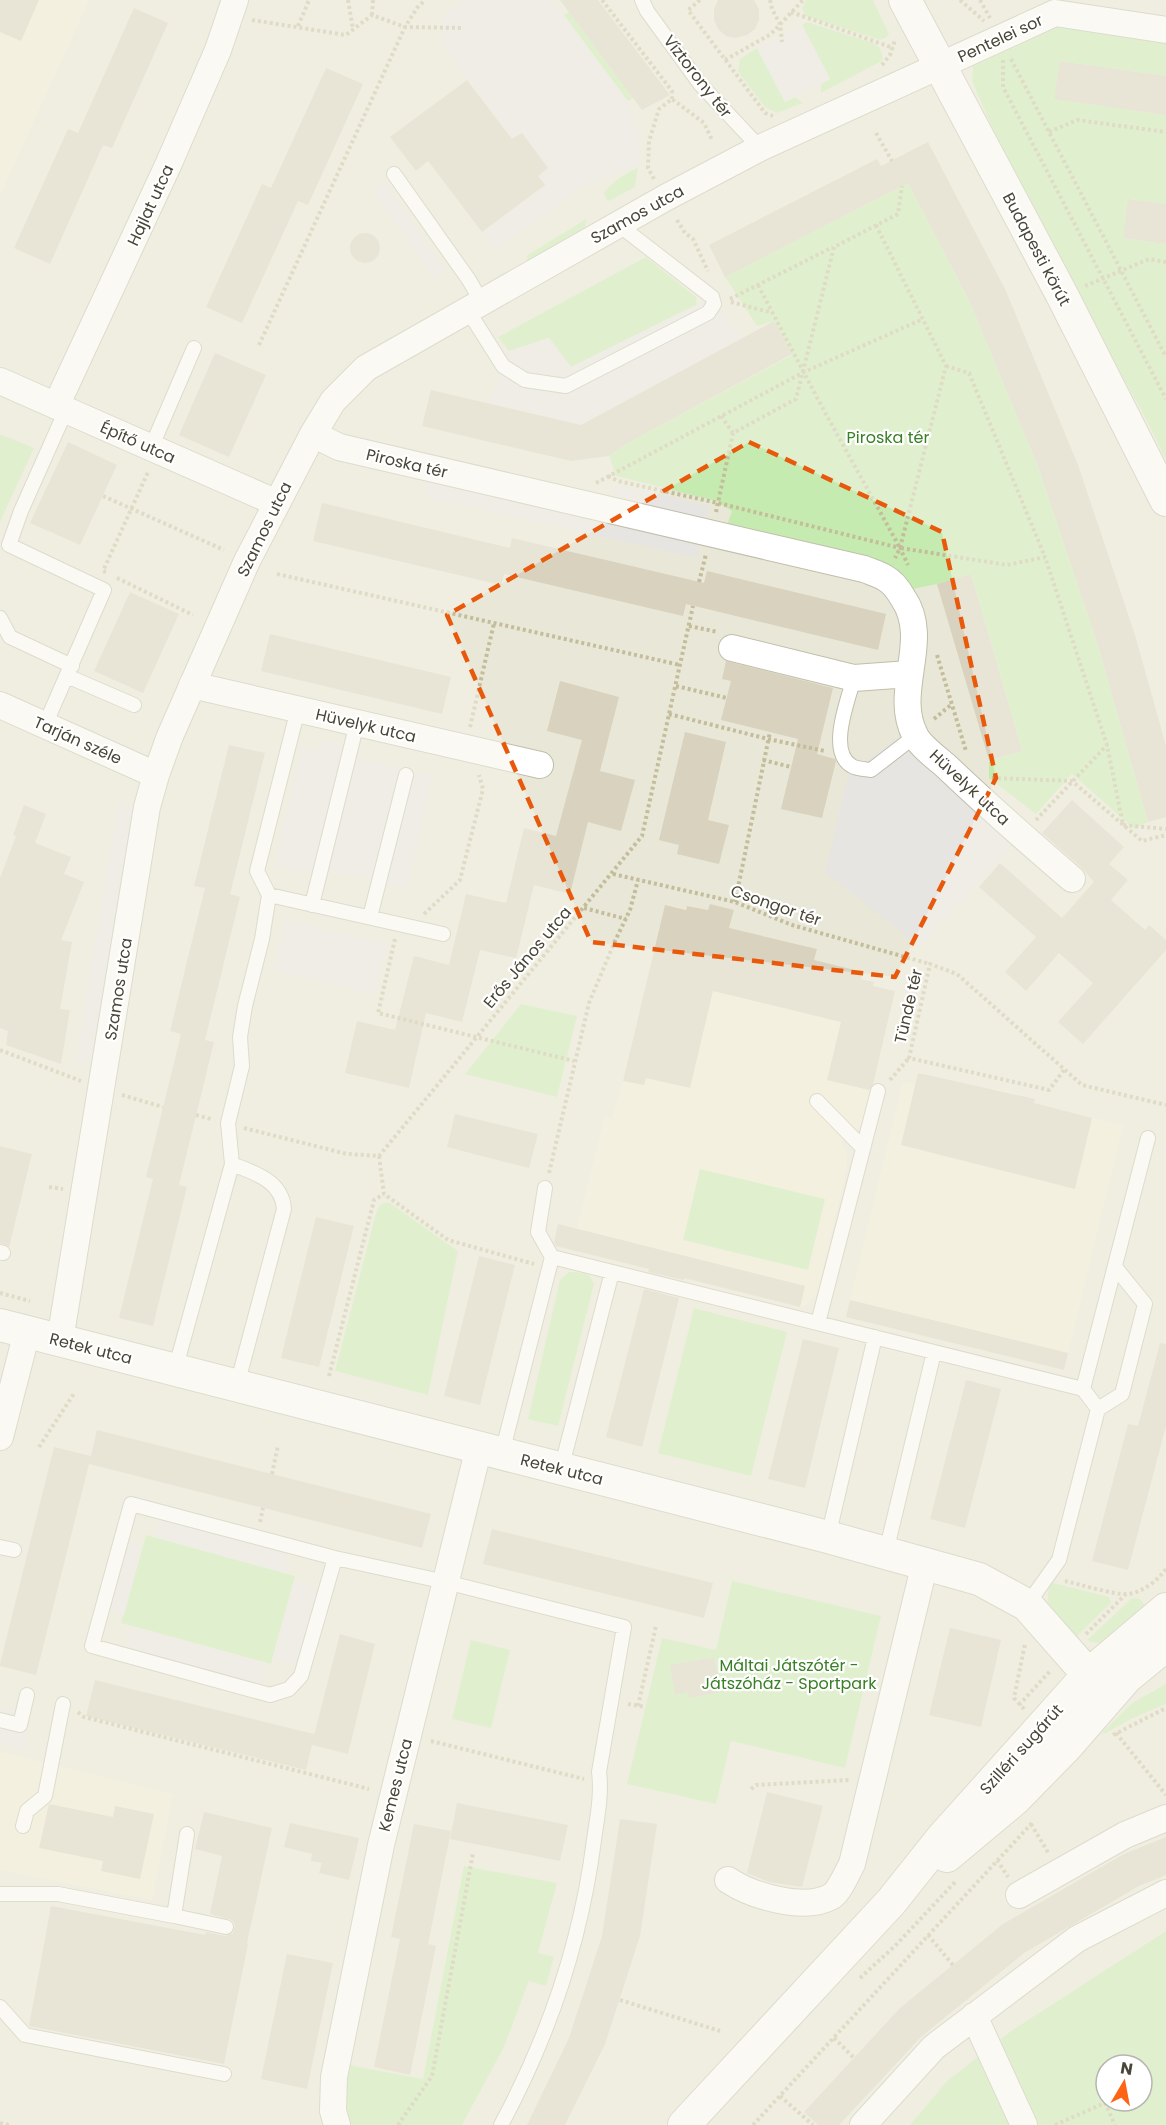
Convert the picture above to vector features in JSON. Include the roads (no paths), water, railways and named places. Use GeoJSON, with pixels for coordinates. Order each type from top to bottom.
{"type":"FeatureCollection","features":[{"type":"Feature","properties":{"kind":"street","name":"Budapesti körút"},"geometry":{"type":"LineString","coordinates":[[905,0],[1062,295],[1166,500]]}},
{"type":"Feature","properties":{"kind":"street","name":"Hajlat utca"},"geometry":{"type":"LineString","coordinates":[[61,408],[170,163],[234,6]]}},
{"type":"Feature","properties":{"kind":"street","name":"Pentelei sor"},"geometry":{"type":"LineString","coordinates":[[941,66],[1055,13],[1166,30]]}},
{"type":"Feature","properties":{"kind":"street","name":"Szamos utca"},"geometry":{"type":"LineString","coordinates":[[60,1340],[147,807],[156,775],[192,685],[247,561],[313,434],[333,401],[366,368],[619,225],[760,148],[941,66]]}},
{"type":"Feature","properties":{"kind":"street","name":"Építő utca"},"geometry":{"type":"LineString","coordinates":[[0,381],[276,503]]}},
{"type":"Feature","properties":{"kind":"street","name":"Piroska tér"},"geometry":{"type":"LineString","coordinates":[[313,434],[339,447],[864,569],[885,578],[897,589],[910,607]]}},
{"type":"Feature","properties":{"kind":"street","name":"Hüvelyk utca"},"geometry":{"type":"LineString","coordinates":[[910,607],[915,624],[915,643],[909,674],[908,711],[915,736],[1072,879]]}},
{"type":"Feature","properties":{"kind":"street"},"geometry":{"type":"LineString","coordinates":[[732,648],[854,678],[909,674]]}},
{"type":"Feature","properties":{"kind":"street","name":"Hüvelyk utca"},"geometry":{"type":"LineString","coordinates":[[192,685],[540,765]]}},
{"type":"Feature","properties":{"kind":"street","name":"Tarján széle"},"geometry":{"type":"LineString","coordinates":[[0,705],[156,775]]}},
{"type":"Feature","properties":{"kind":"street"},"geometry":{"type":"LineString","coordinates":[[0,1437],[14,1328]]}},
{"type":"Feature","properties":{"kind":"street","name":"Retek utca"},"geometry":{"type":"LineString","coordinates":[[14,1328],[886,1552],[979,1579],[1027,1605],[1098,1686]]}},
{"type":"Feature","properties":{"kind":"street","name":"Kemes utca"},"geometry":{"type":"LineString","coordinates":[[337,2125],[333,2111],[334,2077],[381,1845],[446,1582],[491,1450]]}},
{"type":"Feature","properties":{"kind":"street"},"geometry":{"type":"LineString","coordinates":[[728,1880],[748,1892],[801,1903],[816,1902],[834,1894],[852,1864],[925,1563]]}},
{"type":"Feature","properties":{"kind":"street","name":"Szilléri sugárút"},"geometry":{"type":"LineString","coordinates":[[684,2125],[891,1902],[942,1838],[1098,1686],[1166,1609]]}},
{"type":"Feature","properties":{"kind":"street","name":"Szilléri sugárút"},"geometry":{"type":"LineString","coordinates":[[1098,1686],[1126,1678],[1166,1645]]}},
{"type":"Feature","properties":{"kind":"street"},"geometry":{"type":"LineString","coordinates":[[1019,1895],[1125,1835],[1166,1818]]}},
{"type":"Feature","properties":{"kind":"street"},"geometry":{"type":"LineString","coordinates":[[863,2125],[934,2047],[974,2016],[1077,1939],[1166,1893]]}},
{"type":"Feature","properties":{"kind":"street"},"geometry":{"type":"LineString","coordinates":[[974,2016],[1024,2125]]}},
{"type":"Feature","properties":{"kind":"lane","name":"Víztorony tér"},"geometry":{"type":"LineString","coordinates":[[642,0],[647,11],[700,84],[760,148]]}},
{"type":"Feature","properties":{"kind":"lane"},"geometry":{"type":"LineString","coordinates":[[394,174],[474,305],[503,366],[525,380],[566,386],[708,313],[714,304],[712,297],[619,225]]}},
{"type":"Feature","properties":{"kind":"lane"},"geometry":{"type":"LineString","coordinates":[[154,449],[194,348]]}},
{"type":"Feature","properties":{"kind":"lane"},"geometry":{"type":"LineString","coordinates":[[45,725],[104,590],[9,545],[61,408]]}},
{"type":"Feature","properties":{"kind":"lane"},"geometry":{"type":"LineString","coordinates":[[0,618],[10,637],[134,705]]}},
{"type":"Feature","properties":{"kind":"lane"},"geometry":{"type":"LineString","coordinates":[[854,678],[839,739],[841,753],[852,766],[871,770],[915,736]]}},
{"type":"Feature","properties":{"kind":"lane"},"geometry":{"type":"LineString","coordinates":[[175,1370],[232,1164],[228,1124],[242,1066],[240,1037],[245,1006],[262,939],[268,895],[257,871],[298,710]]}},
{"type":"Feature","properties":{"kind":"lane"},"geometry":{"type":"LineString","coordinates":[[312,904],[357,723]]}},
{"type":"Feature","properties":{"kind":"lane"},"geometry":{"type":"LineString","coordinates":[[370,917],[406,775]]}},
{"type":"Feature","properties":{"kind":"lane"},"geometry":{"type":"LineString","coordinates":[[268,895],[443,934]]}},
{"type":"Feature","properties":{"kind":"lane"},"geometry":{"type":"LineString","coordinates":[[818,1323],[878,1090]]}},
{"type":"Feature","properties":{"kind":"lane"},"geometry":{"type":"LineString","coordinates":[[817,1101],[863,1148]]}},
{"type":"Feature","properties":{"kind":"lane"},"geometry":{"type":"LineString","coordinates":[[1083,1389],[1148,1138]]}},
{"type":"Feature","properties":{"kind":"lane"},"geometry":{"type":"LineString","coordinates":[[232,1164],[259,1174],[276,1186],[283,1197],[284,1209],[237,1385]]}},
{"type":"Feature","properties":{"kind":"lane"},"geometry":{"type":"LineString","coordinates":[[491,1450],[550,1262],[538,1232],[545,1188]]}},
{"type":"Feature","properties":{"kind":"lane"},"geometry":{"type":"LineString","coordinates":[[550,1262],[612,1272],[1083,1389],[1098,1409]]}},
{"type":"Feature","properties":{"kind":"lane"},"geometry":{"type":"LineString","coordinates":[[1027,1605],[1059,1560],[1098,1409],[1122,1394],[1145,1304],[1115,1267]]}},
{"type":"Feature","properties":{"kind":"lane"},"geometry":{"type":"LineString","coordinates":[[561,1468],[612,1272]]}},
{"type":"Feature","properties":{"kind":"lane"},"geometry":{"type":"LineString","coordinates":[[828,1537],[875,1337]]}},
{"type":"Feature","properties":{"kind":"lane"},"geometry":{"type":"LineString","coordinates":[[886,1552],[934,1352]]}},
{"type":"Feature","properties":{"kind":"lane"},"geometry":{"type":"LineString","coordinates":[[335,1558],[301,1676],[289,1689],[270,1695],[92,1646],[131,1504],[335,1558],[446,1582],[624,1627],[599,1772],[600,1786],[584,1904],[563,1981],[544,2035],[501,2125]]}},
{"type":"Feature","properties":{"kind":"lane"},"geometry":{"type":"LineString","coordinates":[[0,1720],[20,1725],[27,1695]]}},
{"type":"Feature","properties":{"kind":"lane"},"geometry":{"type":"LineString","coordinates":[[23,1826],[27,1811],[45,1796],[67,1705]]}},
{"type":"Feature","properties":{"kind":"lane"},"geometry":{"type":"LineString","coordinates":[[174,1916],[187,1834]]}},
{"type":"Feature","properties":{"kind":"lane"},"geometry":{"type":"LineString","coordinates":[[0,1894],[58,1894],[226,1927]]}},
{"type":"Feature","properties":{"kind":"lane"},"geometry":{"type":"LineString","coordinates":[[0,2007],[25,2035],[224,2074]]}},
{"type":"Feature","properties":{"kind":"park label","name":"Máltai Játszótér - Játszóház - Sportpark"},"geometry":{"type":"Point","coordinates":[789,1674]}}]}
